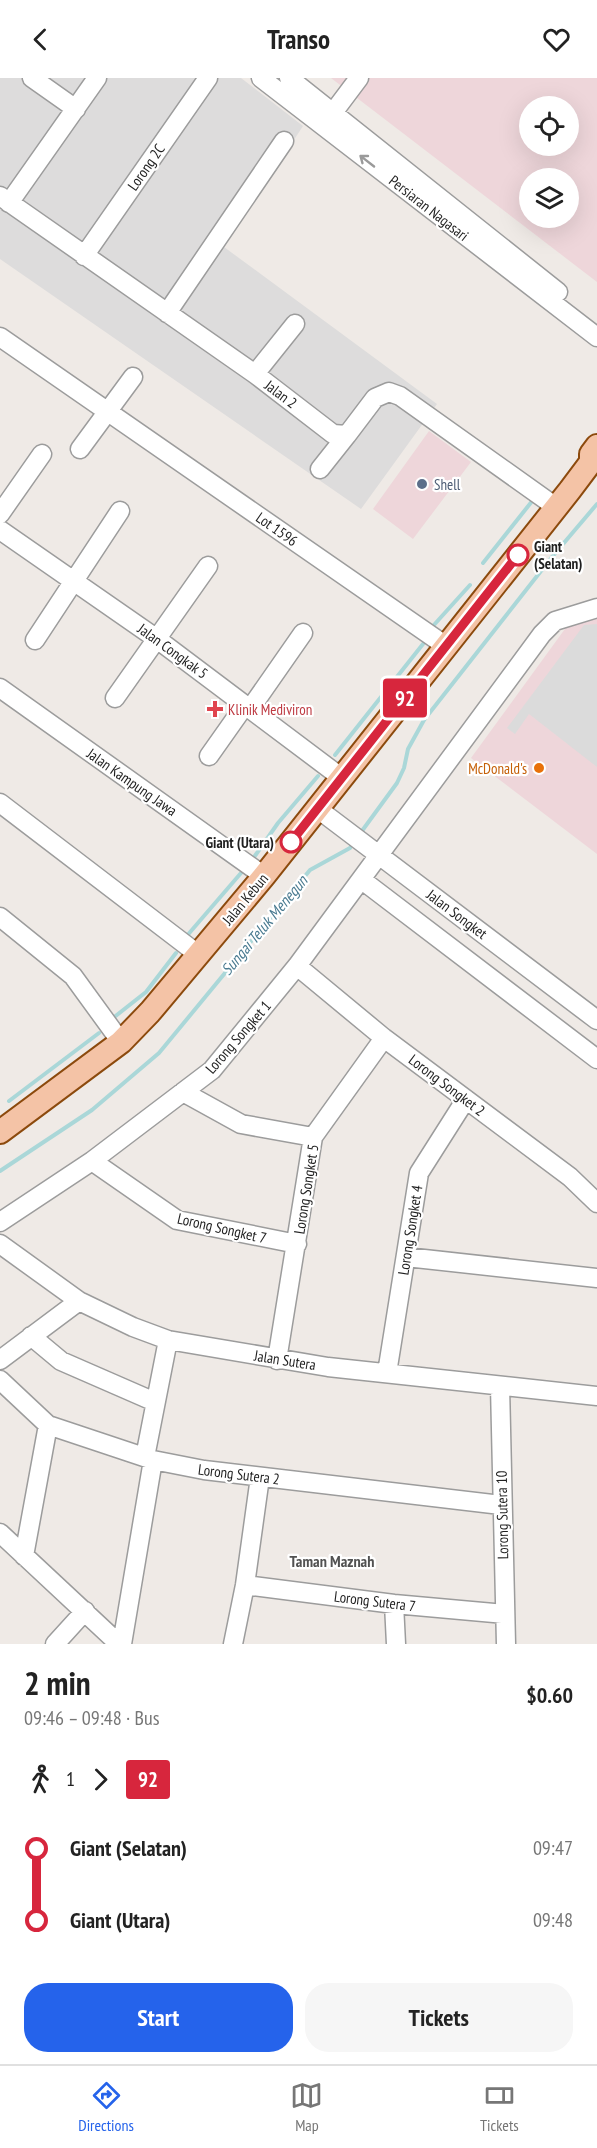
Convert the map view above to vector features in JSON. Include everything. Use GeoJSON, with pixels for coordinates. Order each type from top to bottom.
{"type":"FeatureCollection","features":[{"type":"Feature","properties":{"kind":"main road","name":"Jalan Kebun"},"geometry":{"type":"LineString","coordinates":[[4,1123],[121,1042],[199,955],[593,463]]}},
{"type":"Feature","properties":{"kind":"street"},"geometry":{"type":"LineString","coordinates":[[32,78],[76,110]]}},
{"type":"Feature","properties":{"kind":"street"},"geometry":{"type":"LineString","coordinates":[[4,200],[76,110],[97,78]]}},
{"type":"Feature","properties":{"kind":"street","name":"Lorong 2C"},"geometry":{"type":"LineString","coordinates":[[84,256],[208,78]]}},
{"type":"Feature","properties":{"kind":"street","name":"Persiaran Nagasari"},"geometry":{"type":"LineString","coordinates":[[261,78],[327,119],[597,323]]}},
{"type":"Feature","properties":{"kind":"street","name":"Persiaran Nagasari"},"geometry":{"type":"LineString","coordinates":[[290,78],[327,119],[597,337]]}},
{"type":"Feature","properties":{"kind":"street"},"geometry":{"type":"LineString","coordinates":[[327,119],[359,78]]}},
{"type":"Feature","properties":{"kind":"street"},"geometry":{"type":"LineString","coordinates":[[167,313],[284,141]]}},
{"type":"Feature","properties":{"kind":"street","name":"Jalan 2"},"geometry":{"type":"LineString","coordinates":[[4,200],[255,374],[333,434],[346,435]]}},
{"type":"Feature","properties":{"kind":"street"},"geometry":{"type":"LineString","coordinates":[[255,374],[295,324]]}},
{"type":"Feature","properties":{"kind":"street","name":"Lot 1596"},"geometry":{"type":"LineString","coordinates":[[0,337],[446,646]]}},
{"type":"Feature","properties":{"kind":"street"},"geometry":{"type":"LineString","coordinates":[[80,449],[133,377]]}},
{"type":"Feature","properties":{"kind":"street"},"geometry":{"type":"LineString","coordinates":[[320,469],[375,398],[389,392],[400,396],[556,507]]}},
{"type":"Feature","properties":{"kind":"street"},"geometry":{"type":"LineString","coordinates":[[0,514],[42,454]]}},
{"type":"Feature","properties":{"kind":"street"},"geometry":{"type":"LineString","coordinates":[[35,640],[76,582],[120,512]]}},
{"type":"Feature","properties":{"kind":"street","name":"Jalan Congkak 5"},"geometry":{"type":"LineString","coordinates":[[0,530],[157,639],[342,778]]}},
{"type":"Feature","properties":{"kind":"street"},"geometry":{"type":"LineString","coordinates":[[115,698],[208,566]]}},
{"type":"Feature","properties":{"kind":"street","name":"Lorong Songket 1"},"geometry":{"type":"LineString","coordinates":[[0,1222],[92,1161],[212,1070],[297,966],[362,880],[374,851],[542,634],[555,621],[597,608]]}},
{"type":"Feature","properties":{"kind":"street"},"geometry":{"type":"LineString","coordinates":[[209,756],[303,633]]}},
{"type":"Feature","properties":{"kind":"street","name":"Jalan Kampung Jawa"},"geometry":{"type":"LineString","coordinates":[[0,688],[264,876]]}},
{"type":"Feature","properties":{"kind":"street"},"geometry":{"type":"LineString","coordinates":[[0,803],[199,955]]}},
{"type":"Feature","properties":{"kind":"street","name":"Jalan Songket"},"geometry":{"type":"LineString","coordinates":[[318,809],[597,1020]]}},
{"type":"Feature","properties":{"kind":"street","name":"Jalan Songket"},"geometry":{"type":"LineString","coordinates":[[362,880],[597,1059]]}},
{"type":"Feature","properties":{"kind":"street"},"geometry":{"type":"LineString","coordinates":[[0,917],[73,976],[121,1042]]}},
{"type":"Feature","properties":{"kind":"street","name":"Lorong Songket 2"},"geometry":{"type":"LineString","coordinates":[[297,966],[384,1038],[570,1177],[597,1203]]}},
{"type":"Feature","properties":{"kind":"street","name":"Lorong Songket 5"},"geometry":{"type":"LineString","coordinates":[[277,1360],[313,1137],[384,1038]]}},
{"type":"Feature","properties":{"kind":"street"},"geometry":{"type":"LineString","coordinates":[[183,1092],[241,1124],[313,1137]]}},
{"type":"Feature","properties":{"kind":"street","name":"Lorong Songket 4"},"geometry":{"type":"LineString","coordinates":[[387,1373],[419,1173],[466,1099]]}},
{"type":"Feature","properties":{"kind":"street","name":"Lorong Songket 7"},"geometry":{"type":"LineString","coordinates":[[92,1161],[177,1220],[297,1244]]}},
{"type":"Feature","properties":{"kind":"street","name":"Jalan Sutera"},"geometry":{"type":"LineString","coordinates":[[0,1244],[79,1301],[133,1328],[168,1340],[277,1360],[597,1396]]}},
{"type":"Feature","properties":{"kind":"street"},"geometry":{"type":"LineString","coordinates":[[406,1257],[597,1278]]}},
{"type":"Feature","properties":{"kind":"street"},"geometry":{"type":"LineString","coordinates":[[0,1360],[79,1301]]}},
{"type":"Feature","properties":{"kind":"street"},"geometry":{"type":"LineString","coordinates":[[31,1336],[62,1362],[155,1402]]}},
{"type":"Feature","properties":{"kind":"street"},"geometry":{"type":"LineString","coordinates":[[120,1644],[149,1458],[155,1402],[168,1340]]}},
{"type":"Feature","properties":{"kind":"street","name":"Lorong Sutera 2"},"geometry":{"type":"LineString","coordinates":[[0,1380],[48,1425],[149,1458],[260,1477],[501,1504]]}},
{"type":"Feature","properties":{"kind":"street","name":"Lorong Sutera 10"},"geometry":{"type":"LineString","coordinates":[[500,1386],[506,1644]]}},
{"type":"Feature","properties":{"kind":"street"},"geometry":{"type":"LineString","coordinates":[[24,1556],[48,1425]]}},
{"type":"Feature","properties":{"kind":"street"},"geometry":{"type":"LineString","coordinates":[[233,1644],[245,1585],[260,1477]]}},
{"type":"Feature","properties":{"kind":"street"},"geometry":{"type":"LineString","coordinates":[[0,1533],[120,1644]]}},
{"type":"Feature","properties":{"kind":"street","name":"Lorong Sutera 7"},"geometry":{"type":"LineString","coordinates":[[245,1585],[394,1604],[505,1614]]}},
{"type":"Feature","properties":{"kind":"street"},"geometry":{"type":"LineString","coordinates":[[394,1604],[396,1644]]}},
{"type":"Feature","properties":{"kind":"street"},"geometry":{"type":"LineString","coordinates":[[55,1644],[85,1611]]}},
{"type":"Feature","properties":{"kind":"shaded area"},"geometry":{"type":"Polygon","coordinates":[[[0,78],[241,78],[303,126],[224,247],[437,404],[361,509],[0,259],[0,78]]]}},
{"type":"Feature","properties":{"kind":"shaded area"},"geometry":{"type":"Polygon","coordinates":[[[331,78],[597,78],[597,282],[527,228],[579,228],[579,168],[519,168],[519,222],[331,78]]]}},
{"type":"Feature","properties":{"kind":"shaded area"},"geometry":{"type":"Polygon","coordinates":[[[429,431],[471,462],[413,539],[373,509],[429,431]]]}},
{"type":"Feature","properties":{"kind":"shaded area"},"geometry":{"type":"Polygon","coordinates":[[[597,613],[597,854],[471,758],[570,622],[597,613]]]}},
{"type":"Feature","properties":{"kind":"shaded area"},"geometry":{"type":"Polygon","coordinates":[[[597,624],[597,767],[529,714],[515,734],[507,728],[584,625],[597,624]]]}},
{"type":"Feature","properties":{"kind":"waterway"},"geometry":{"type":"LineString","coordinates":[[483,563],[533,500]]}},
{"type":"Feature","properties":{"kind":"waterway","name":"Sungai Teluk Menegun"},"geometry":{"type":"LineString","coordinates":[[359,835],[397,783],[404,768],[408,749],[424,720],[552,557],[597,504]]}},
{"type":"Feature","properties":{"kind":"waterway"},"geometry":{"type":"LineString","coordinates":[[433,626],[470,585]]}},
{"type":"Feature","properties":{"kind":"waterway"},"geometry":{"type":"LineString","coordinates":[[335,755],[423,644]]}},
{"type":"Feature","properties":{"kind":"waterway"},"geometry":{"type":"LineString","coordinates":[[252,860],[278,823],[318,776]]}},
{"type":"Feature","properties":{"kind":"waterway","name":"Sungai Teluk Menegun"},"geometry":{"type":"LineString","coordinates":[[0,1171],[92,1110],[159,1053],[310,870],[350,848],[353,843]]}},
{"type":"Feature","properties":{"kind":"waterway"},"geometry":{"type":"LineString","coordinates":[[185,938],[241,873]]}},
{"type":"Feature","properties":{"kind":"waterway"},"geometry":{"type":"LineString","coordinates":[[113,1018],[146,992],[176,953]]}},
{"type":"Feature","properties":{"kind":"waterway"},"geometry":{"type":"LineString","coordinates":[[9,1101],[99,1033]]}},
{"type":"Feature","properties":{"kind":"bus line","name":"92"},"geometry":{"type":"LineString","coordinates":[[291,842],[518,555]]}},
{"type":"Feature","properties":{"kind":"place","name":"Shell"},"geometry":{"type":"Point","coordinates":[422,484]}},
{"type":"Feature","properties":{"kind":"place","name":"Giant (Selatan)"},"geometry":{"type":"Point","coordinates":[518,555]}},
{"type":"Feature","properties":{"kind":"place","name":"Klinik Mediviron"},"geometry":{"type":"Point","coordinates":[215,709]}},
{"type":"Feature","properties":{"kind":"place","name":"McDonald's"},"geometry":{"type":"Point","coordinates":[539,768]}},
{"type":"Feature","properties":{"kind":"place","name":"Giant (Utara)"},"geometry":{"type":"Point","coordinates":[291,842]}},
{"type":"Feature","properties":{"kind":"district","name":"Taman Maznah"},"geometry":{"type":"Point","coordinates":[332,1561]}}]}
